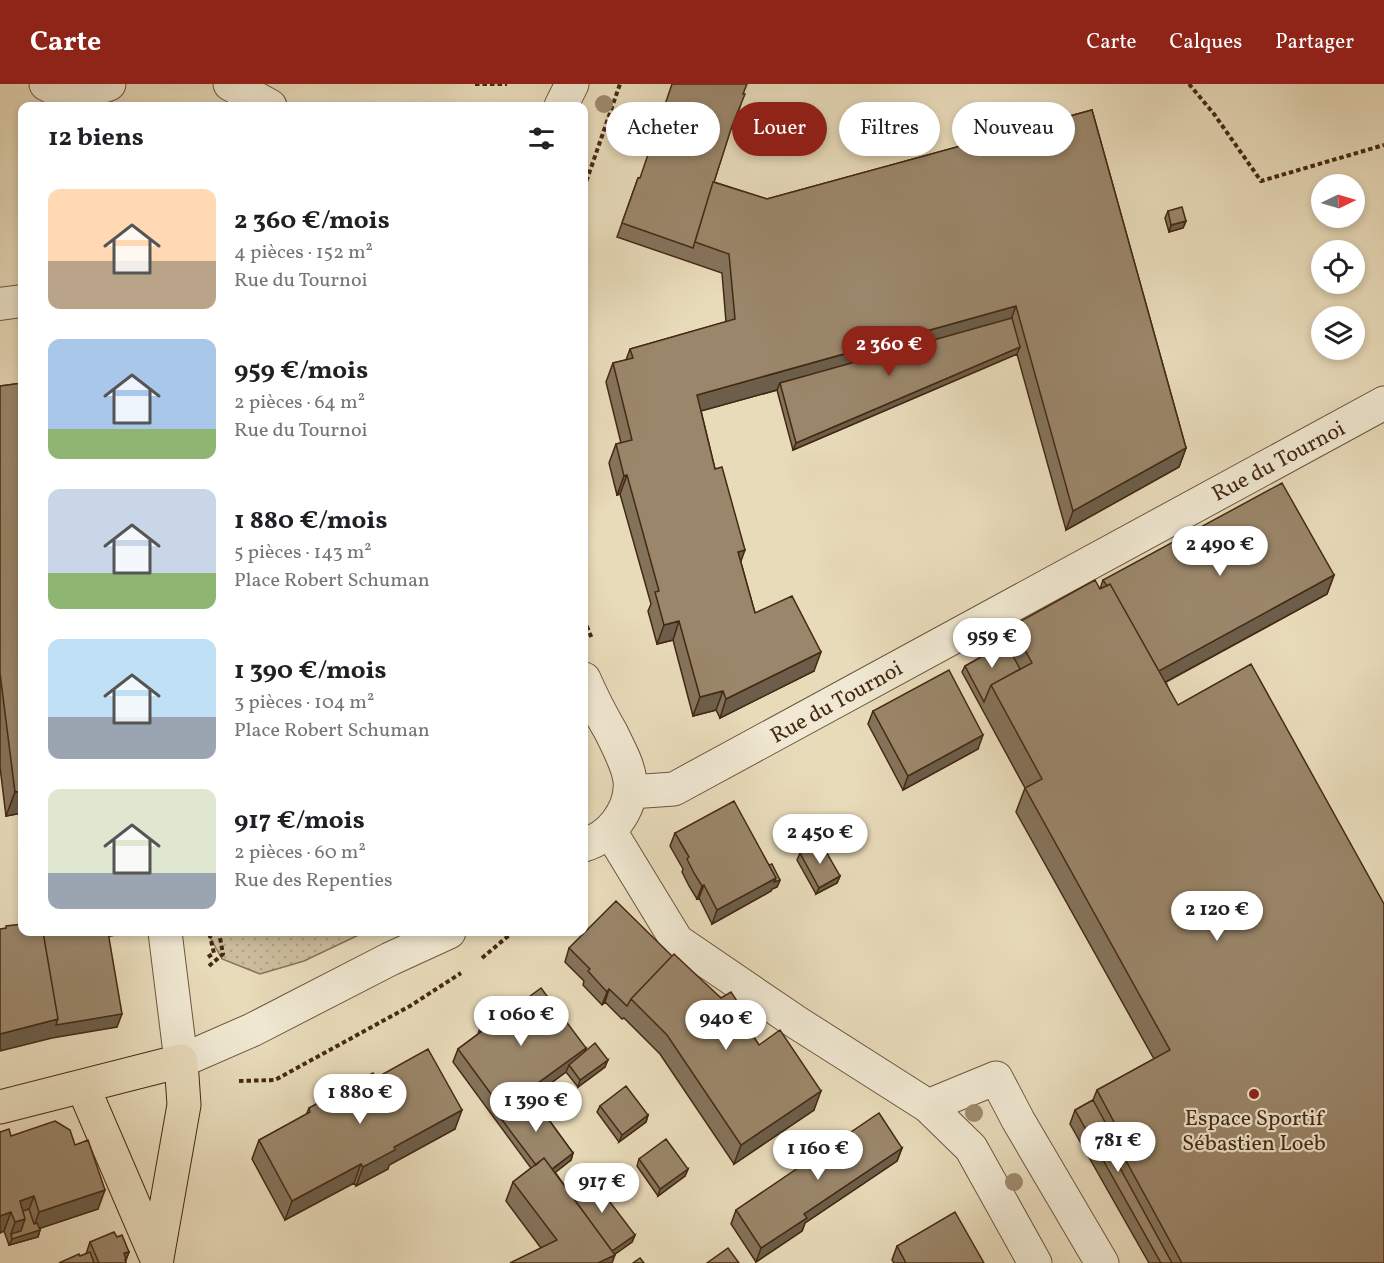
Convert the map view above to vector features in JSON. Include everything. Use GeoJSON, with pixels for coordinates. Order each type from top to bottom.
{"type":"FeatureCollection","features":[{"type":"Feature","properties":{"kind":"main road"},"geometry":{"type":"LineString","coordinates":[[0,1107],[181,1061],[184,1105],[158,1261]]}},
{"type":"Feature","properties":{"kind":"main road"},"geometry":{"type":"LineString","coordinates":[[83,1087],[158,1261]]}},
{"type":"Feature","properties":{"kind":"street"},"geometry":{"type":"LineString","coordinates":[[59,93],[93,90],[109,84]]}},
{"type":"Feature","properties":{"kind":"street"},"geometry":{"type":"LineString","coordinates":[[230,84],[263,102]]}},
{"type":"Feature","properties":{"kind":"street"},"geometry":{"type":"LineString","coordinates":[[563,102],[574,84]]}},
{"type":"Feature","properties":{"kind":"street"},"geometry":{"type":"LineString","coordinates":[[570,102],[574,84]]}},
{"type":"Feature","properties":{"kind":"street"},"geometry":{"type":"LineString","coordinates":[[59,93],[97,102]]}},
{"type":"Feature","properties":{"kind":"street"},"geometry":{"type":"LineString","coordinates":[[0,304],[18,302]]}},
{"type":"Feature","properties":{"kind":"street","name":"Rue du Tournoi"},"geometry":{"type":"LineString","coordinates":[[630,792],[674,789],[1384,403]]}},
{"type":"Feature","properties":{"kind":"street"},"geometry":{"type":"LineString","coordinates":[[588,687],[628,766],[630,792],[623,814],[597,838],[677,941],[796,1022],[928,1106],[971,1148],[1035,1263]]}},
{"type":"Feature","properties":{"kind":"street"},"geometry":{"type":"LineString","coordinates":[[588,722],[597,725],[614,738]]}},
{"type":"Feature","properties":{"kind":"street"},"geometry":{"type":"LineString","coordinates":[[165,936],[181,1061],[252,1030],[390,959],[440,936]]}},
{"type":"Feature","properties":{"kind":"street"},"geometry":{"type":"LineString","coordinates":[[390,959],[420,936]]}},
{"type":"Feature","properties":{"kind":"street"},"geometry":{"type":"LineString","coordinates":[[928,1106],[996,1078],[1102,1263]]}},
{"type":"Feature","properties":{"kind":"path"},"geometry":{"type":"LineString","coordinates":[[475,84],[507,84]]}},
{"type":"Feature","properties":{"kind":"path"},"geometry":{"type":"LineString","coordinates":[[588,176],[620,84]]}},
{"type":"Feature","properties":{"kind":"path"},"geometry":{"type":"LineString","coordinates":[[1189,84],[1214,114],[1262,181],[1384,144]]}},
{"type":"Feature","properties":{"kind":"path"},"geometry":{"type":"LineString","coordinates":[[200,972],[223,954],[220,936]]}},
{"type":"Feature","properties":{"kind":"shaded area"},"geometry":{"type":"Polygon","coordinates":[[[209,936],[357,936],[304,961],[260,974],[222,959],[209,936]]]}},
{"type":"Feature","properties":{"kind":"building"},"geometry":{"type":"Polygon","coordinates":[[[672,84],[747,84],[742,102],[732,102],[732,126],[693,248],[622,223],[647,156],[720,156],[720,102],[666,102],[672,84]]]}},
{"type":"Feature","properties":{"kind":"building"},"geometry":{"type":"Polygon","coordinates":[[[1092,110],[1186,448],[1073,511],[1016,306],[697,395],[715,469],[722,467],[745,550],[738,552],[755,613],[792,596],[821,652],[726,699],[723,691],[700,697],[679,621],[664,625],[655,592],[659,591],[627,475],[624,476],[616,444],[632,440],[613,363],[633,358],[630,349],[735,319],[729,254],[695,242],[713,182],[767,199],[924,156],[940,156],[940,152],[952,148],[952,156],[1075,156],[1075,115],[1092,110]]]}},
{"type":"Feature","properties":{"kind":"building"},"geometry":{"type":"Polygon","coordinates":[[[1182,207],[1186,221],[1171,225],[1168,211],[1182,207]]]}},
{"type":"Feature","properties":{"kind":"building"},"geometry":{"type":"Polygon","coordinates":[[[1012,318],[1020,347],[796,443],[780,383],[1012,318]]]}},
{"type":"Feature","properties":{"kind":"building"},"geometry":{"type":"Polygon","coordinates":[[[18,384],[18,792],[15,792],[0,673],[0,386],[18,384]]]}},
{"type":"Feature","properties":{"kind":"building"},"geometry":{"type":"Polygon","coordinates":[[[1282,483],[1334,575],[1159,671],[1110,584],[1107,586],[1103,580],[1282,483]]]}},
{"type":"Feature","properties":{"kind":"building"},"geometry":{"type":"Polygon","coordinates":[[[1095,580],[1100,589],[1110,584],[1178,705],[1251,664],[1384,904],[1384,1263],[1182,1263],[1107,1126],[1114,1122],[1097,1090],[1170,1050],[1025,788],[1042,779],[991,685],[1032,663],[1012,626],[1095,580]]]}},
{"type":"Feature","properties":{"kind":"building"},"geometry":{"type":"Polygon","coordinates":[[[1006,643],[1020,669],[991,685],[984,702],[965,666],[1006,643]]]}},
{"type":"Feature","properties":{"kind":"building"},"geometry":{"type":"Polygon","coordinates":[[[949,670],[983,735],[908,776],[873,711],[949,670]]]}},
{"type":"Feature","properties":{"kind":"building"},"geometry":{"type":"Polygon","coordinates":[[[734,801],[776,878],[717,910],[704,885],[702,886],[694,873],[687,859],[689,857],[675,833],[734,801]]]}},
{"type":"Feature","properties":{"kind":"building"},"geometry":{"type":"Polygon","coordinates":[[[820,841],[840,876],[819,888],[800,853],[820,841]]]}},
{"type":"Feature","properties":{"kind":"building"},"geometry":{"type":"Polygon","coordinates":[[[772,864],[780,880],[774,882],[776,878],[769,865],[772,864]]]}},
{"type":"Feature","properties":{"kind":"building"},"geometry":{"type":"Polygon","coordinates":[[[616,901],[672,956],[627,1006],[609,989],[607,992],[588,971],[590,969],[569,948],[581,936],[588,936],[588,929],[616,901]]]}},
{"type":"Feature","properties":{"kind":"building"},"geometry":{"type":"Polygon","coordinates":[[[18,924],[18,936],[44,936],[58,1019],[0,1034],[0,929],[18,924]]]}},
{"type":"Feature","properties":{"kind":"building"},"geometry":{"type":"Polygon","coordinates":[[[44,936],[109,936],[122,1014],[56,1025],[58,1019],[44,936]]]}},
{"type":"Feature","properties":{"kind":"building"},"geometry":{"type":"Polygon","coordinates":[[[674,954],[721,998],[731,992],[747,1016],[742,1020],[759,1045],[780,1030],[821,1091],[741,1145],[667,1035],[631,999],[674,954]]]}},
{"type":"Feature","properties":{"kind":"building"},"geometry":{"type":"Polygon","coordinates":[[[541,988],[586,1048],[502,1109],[458,1049],[482,1031],[482,1022],[507,1004],[518,1005],[541,988]]]}},
{"type":"Feature","properties":{"kind":"building"},"geometry":{"type":"Polygon","coordinates":[[[595,1043],[608,1060],[580,1080],[569,1065],[595,1043]]]}},
{"type":"Feature","properties":{"kind":"building"},"geometry":{"type":"Polygon","coordinates":[[[428,1049],[462,1110],[394,1147],[395,1150],[363,1167],[361,1164],[292,1201],[259,1140],[310,1112],[309,1108],[373,1073],[376,1078],[428,1049]]]}},
{"type":"Feature","properties":{"kind":"building"},"geometry":{"type":"Polygon","coordinates":[[[626,1086],[648,1115],[622,1135],[600,1106],[626,1086]]]}},
{"type":"Feature","properties":{"kind":"building"},"geometry":{"type":"Polygon","coordinates":[[[530,1094],[573,1153],[552,1169],[544,1158],[536,1165],[499,1116],[530,1094]]]}},
{"type":"Feature","properties":{"kind":"building"},"geometry":{"type":"Polygon","coordinates":[[[1093,1100],[1111,1133],[1103,1137],[1172,1263],[1161,1263],[1075,1110],[1093,1100]]]}},
{"type":"Feature","properties":{"kind":"building"},"geometry":{"type":"Polygon","coordinates":[[[879,1113],[902,1148],[804,1214],[807,1218],[761,1248],[736,1210],[879,1113]]]}},
{"type":"Feature","properties":{"kind":"building"},"geometry":{"type":"Polygon","coordinates":[[[55,1121],[70,1130],[75,1145],[88,1140],[105,1190],[39,1212],[34,1196],[20,1201],[25,1219],[15,1222],[11,1212],[0,1216],[0,1132],[9,1129],[11,1136],[55,1121]]]}},
{"type":"Feature","properties":{"kind":"building"},"geometry":{"type":"Polygon","coordinates":[[[666,1139],[688,1169],[660,1189],[639,1159],[666,1139]]]}},
{"type":"Feature","properties":{"kind":"building"},"geometry":{"type":"Polygon","coordinates":[[[544,1158],[615,1255],[598,1263],[510,1263],[557,1240],[513,1182],[544,1158]]]}},
{"type":"Feature","properties":{"kind":"building"},"geometry":{"type":"Polygon","coordinates":[[[591,1177],[635,1235],[612,1251],[569,1192],[591,1177]]]}},
{"type":"Feature","properties":{"kind":"building"},"geometry":{"type":"Polygon","coordinates":[[[29,1209],[34,1224],[37,1223],[40,1230],[12,1239],[11,1234],[21,1231],[25,1219],[23,1211],[29,1209]]]}},
{"type":"Feature","properties":{"kind":"building"},"geometry":{"type":"Polygon","coordinates":[[[955,1212],[984,1263],[906,1263],[897,1246],[955,1212]]]}},
{"type":"Feature","properties":{"kind":"building"},"geometry":{"type":"Polygon","coordinates":[[[114,1232],[117,1237],[122,1235],[129,1252],[124,1253],[126,1263],[99,1263],[90,1242],[114,1232]]]}},
{"type":"Feature","properties":{"kind":"building"},"geometry":{"type":"Polygon","coordinates":[[[728,1248],[739,1263],[707,1263],[728,1248]]]}},
{"type":"Feature","properties":{"kind":"building"},"geometry":{"type":"Polygon","coordinates":[[[90,1252],[94,1263],[59,1263],[79,1254],[80,1256],[90,1252]]]}},
{"type":"Feature","properties":{"kind":"building"},"geometry":{"type":"Polygon","coordinates":[[[640,1258],[644,1263],[633,1263],[640,1258]]]}},
{"type":"Feature","properties":{"kind":"place","name":"Espace Sportif Sébastien Loeb"},"geometry":{"type":"Point","coordinates":[1254,1094]}}]}
